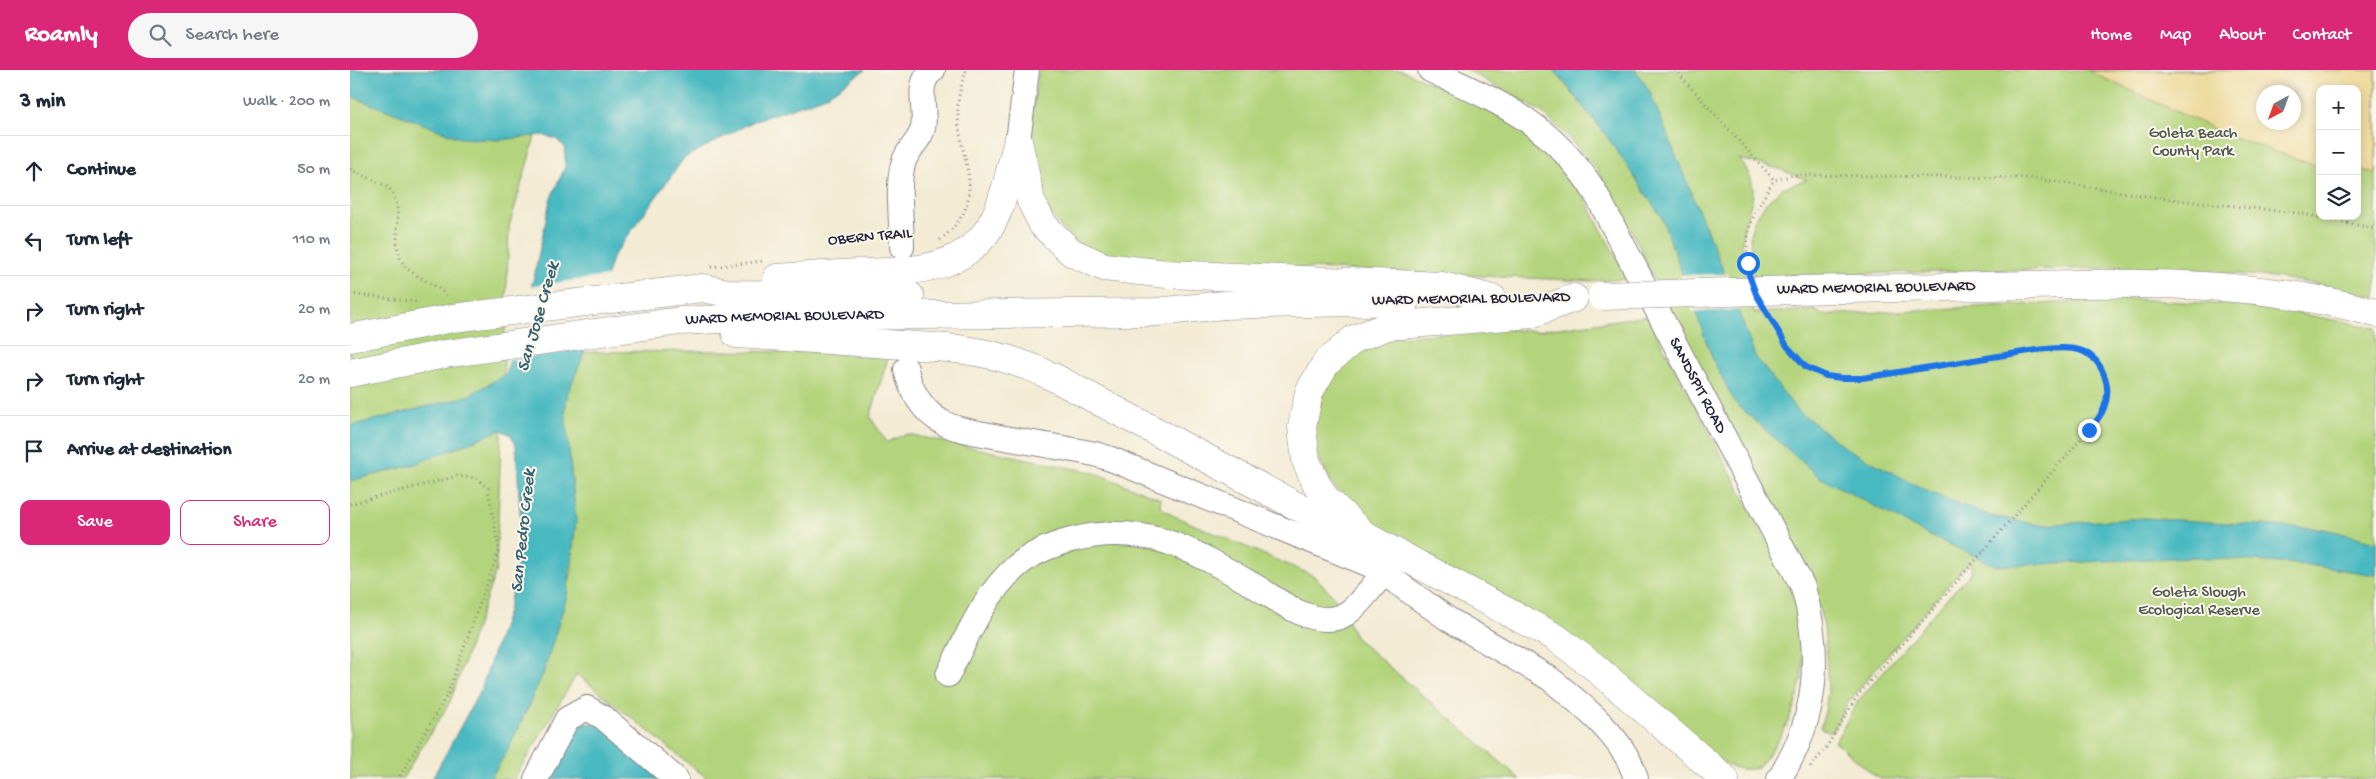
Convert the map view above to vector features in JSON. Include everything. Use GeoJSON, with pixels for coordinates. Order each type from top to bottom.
{"type":"FeatureCollection","features":[{"type":"Feature","properties":{"kind":"main road"},"geometry":{"type":"LineString","coordinates":[[703,278],[731,281],[910,270],[950,261],[970,250],[990,226],[1003,195],[1018,141]]}},
{"type":"Feature","properties":{"kind":"main road"},"geometry":{"type":"LineString","coordinates":[[1018,141],[1030,201],[1043,225],[1071,252],[1104,267],[1167,274],[1443,286],[1493,299]]}},
{"type":"Feature","properties":{"kind":"main road","name":"WARD MEMORIAL BOULEVARD"},"geometry":{"type":"LineString","coordinates":[[350,338],[449,305],[613,298],[703,278],[733,294],[1148,300],[1224,305]]}},
{"type":"Feature","properties":{"kind":"main road","name":"WARD MEMORIAL BOULEVARD"},"geometry":{"type":"LineString","coordinates":[[350,373],[445,354],[660,323],[764,317],[1156,312],[1224,305],[1574,298],[1794,290],[2150,282],[2227,286],[2293,296],[2376,313]]}},
{"type":"Feature","properties":{"kind":"main road"},"geometry":{"type":"LineString","coordinates":[[1365,536],[1326,499],[1306,461],[1302,438],[1303,412],[1313,382],[1326,363],[1354,339],[1376,330],[1402,324],[1531,314],[1574,298]]}},
{"type":"Feature","properties":{"kind":"main road"},"geometry":{"type":"LineString","coordinates":[[594,334],[720,333],[956,348],[998,355],[1036,368],[1319,518],[1365,536],[1555,637],[1592,665],[1725,779]]}},
{"type":"Feature","properties":{"kind":"street"},"geometry":{"type":"LineString","coordinates":[[902,247],[902,167],[908,151],[921,134],[924,124],[923,82],[933,70]]}},
{"type":"Feature","properties":{"kind":"street"},"geometry":{"type":"LineString","coordinates":[[1018,141],[1027,70]]}},
{"type":"Feature","properties":{"kind":"street","name":"SANDSPIT ROAD"},"geometry":{"type":"LineString","coordinates":[[1430,70],[1488,96],[1523,117],[1547,135],[1578,165],[1595,192],[1802,587],[1811,619],[1815,656],[1814,685],[1809,712],[1799,740],[1779,779]]}},
{"type":"Feature","properties":{"kind":"street"},"geometry":{"type":"LineString","coordinates":[[906,370],[908,380],[917,397],[928,412],[942,422],[964,430],[1095,454],[1111,459],[1363,561],[1386,573],[1448,619],[1549,678],[1596,720],[1625,753],[1633,766],[1636,779]]}},
{"type":"Feature","properties":{"kind":"street"},"geometry":{"type":"LineString","coordinates":[[948,675],[976,620],[1004,579],[1017,566],[1046,548],[1083,538],[1118,533],[1135,534],[1165,541],[1217,565],[1295,610],[1326,619],[1346,614],[1377,580],[1386,573]]}},
{"type":"Feature","properties":{"kind":"street"},"geometry":{"type":"LineString","coordinates":[[536,779],[567,719],[587,708],[604,718],[676,779]]}},
{"type":"Feature","properties":{"kind":"path","name":"OBERN TRAIL"},"geometry":{"type":"LineString","coordinates":[[936,243],[959,218],[969,192],[970,175],[958,115],[960,86],[966,70]]}},
{"type":"Feature","properties":{"kind":"path"},"geometry":{"type":"LineString","coordinates":[[1675,70],[1774,180]]}},
{"type":"Feature","properties":{"kind":"path"},"geometry":{"type":"LineString","coordinates":[[350,168],[388,186],[392,192],[398,213],[399,254],[404,264],[410,271],[446,296],[449,305]]}},
{"type":"Feature","properties":{"kind":"path"},"geometry":{"type":"LineString","coordinates":[[1749,275],[1747,232],[1752,218],[1774,180],[1794,175],[2032,178],[2160,198],[2298,213],[2376,229]]}},
{"type":"Feature","properties":{"kind":"path"},"geometry":{"type":"LineString","coordinates":[[703,278],[767,261]]}},
{"type":"Feature","properties":{"kind":"path"},"geometry":{"type":"LineString","coordinates":[[350,294],[422,302]]}},
{"type":"Feature","properties":{"kind":"path"},"geometry":{"type":"LineString","coordinates":[[1763,306],[1787,346],[1801,363],[1820,373],[1841,378],[1862,378],[2036,350],[2061,348],[2078,350],[2097,362],[2103,371],[2107,388],[2105,407],[2089,430],[1854,700],[1826,748],[1805,772]]}},
{"type":"Feature","properties":{"kind":"path"},"geometry":{"type":"LineString","coordinates":[[350,504],[457,476],[476,478],[488,488],[499,550],[447,694],[398,779]]}},
{"type":"Feature","properties":{"kind":"green space"},"geometry":{"type":"Polygon","coordinates":[[[350,70],[554,70],[509,227],[496,570],[450,702],[402,779],[350,779],[350,70]]]}},
{"type":"Feature","properties":{"kind":"green space"},"geometry":{"type":"Polygon","coordinates":[[[1039,70],[1401,70],[1486,108],[1526,130],[1563,166],[1579,188],[1628,279],[1591,281],[1113,259],[1088,250],[1077,242],[1055,220],[1044,201],[1037,180],[1032,136],[1039,70]]]}},
{"type":"Feature","properties":{"kind":"green space"},"geometry":{"type":"Polygon","coordinates":[[[1467,70],[2376,70],[2376,297],[2274,277],[2151,267],[1753,276],[1750,235],[1754,221],[1765,204],[1782,188],[1807,180],[1779,169],[1739,159],[1752,182],[1753,191],[1752,201],[1743,230],[1742,252],[1744,270],[1754,313],[1815,310],[1821,315],[2133,299],[2232,305],[2291,312],[2376,328],[2376,779],[1879,779],[1835,742],[1858,701],[1939,607],[1972,572],[1969,561],[1847,704],[1832,732],[1820,728],[1828,692],[1826,651],[1824,626],[1811,579],[1727,419],[1669,315],[1639,245],[1597,170],[1568,137],[1542,112],[1467,70]]]}},
{"type":"Feature","properties":{"kind":"green space"},"geometry":{"type":"Polygon","coordinates":[[[1647,316],[1769,544],[1798,609],[1802,631],[1802,673],[1792,713],[1772,749],[1758,767],[1750,769],[1729,766],[1374,526],[1333,486],[1315,451],[1313,430],[1326,383],[1350,355],[1385,338],[1497,329],[1536,331],[1647,316]]]}},
{"type":"Feature","properties":{"kind":"green space"},"geometry":{"type":"Polygon","coordinates":[[[587,352],[813,352],[888,358],[870,417],[887,442],[907,434],[1095,473],[1161,499],[1160,507],[1174,516],[1314,576],[1337,600],[1356,638],[1520,779],[708,779],[577,674],[514,779],[489,779],[530,705],[565,600],[572,570],[574,518],[559,417],[578,354],[587,352]]]}},
{"type":"Feature","properties":{"kind":"sand"},"geometry":{"type":"Polygon","coordinates":[[[2376,70],[2376,173],[2361,170],[2361,85],[2316,85],[2316,166],[2230,136],[2088,71],[2376,70]]]}},
{"type":"Feature","properties":{"kind":"water"},"geometry":{"type":"Polygon","coordinates":[[[350,70],[865,70],[824,97],[754,121],[684,158],[612,258],[582,359],[568,392],[565,409],[576,521],[567,596],[543,674],[508,750],[490,779],[432,779],[481,689],[508,611],[522,541],[516,445],[511,435],[501,430],[413,465],[350,481],[350,426],[468,396],[506,374],[534,277],[550,200],[565,167],[565,147],[556,139],[543,135],[499,140],[460,138],[350,96],[350,70]]]}},
{"type":"Feature","properties":{"kind":"water"},"geometry":{"type":"Polygon","coordinates":[[[1554,70],[1635,70],[1649,90],[1720,262],[1755,356],[1796,409],[1844,447],[1929,492],[1990,516],[2041,525],[2144,518],[2325,529],[2376,542],[2376,575],[2309,565],[2194,557],[1997,566],[1928,535],[1818,476],[1735,403],[1713,360],[1662,218],[1608,138],[1554,70]]]}},
{"type":"Feature","properties":{"kind":"water"},"geometry":{"type":"Polygon","coordinates":[[[596,723],[668,779],[540,779],[577,724],[596,723]]]}},
{"type":"Feature","properties":{"kind":"pier"},"geometry":{"type":"Polygon","coordinates":[[[1727,274],[1740,310],[1693,312],[1680,275],[1727,274]]]}},
{"type":"Feature","properties":{"kind":"pier"},"geometry":{"type":"Polygon","coordinates":[[[609,276],[587,348],[507,360],[529,286],[609,276]]]}},
{"type":"Feature","properties":{"kind":"route"},"geometry":{"type":"LineString","coordinates":[[1748,263],[1749,275],[1756,294],[1779,335],[1801,363],[1812,370],[1826,376],[1862,378],[2036,350],[2061,348],[2078,350],[2089,355],[2097,362],[2103,371],[2107,388],[2105,407],[2100,417],[2089,430]]}},
{"type":"Feature","properties":{"kind":"park label","name":"Goleta Beach County Park"},"geometry":{"type":"Point","coordinates":[2193,143]}},
{"type":"Feature","properties":{"kind":"park label","name":"Goleta Slough Ecological Reserve"},"geometry":{"type":"Point","coordinates":[2199,602]}},
{"type":"Feature","properties":{"kind":"water label","name":"San Jose Creek"},"geometry":{"type":"Point","coordinates":[539,317]}},
{"type":"Feature","properties":{"kind":"water label","name":"San Pedro Creek"},"geometry":{"type":"Point","coordinates":[524,531]}}]}
